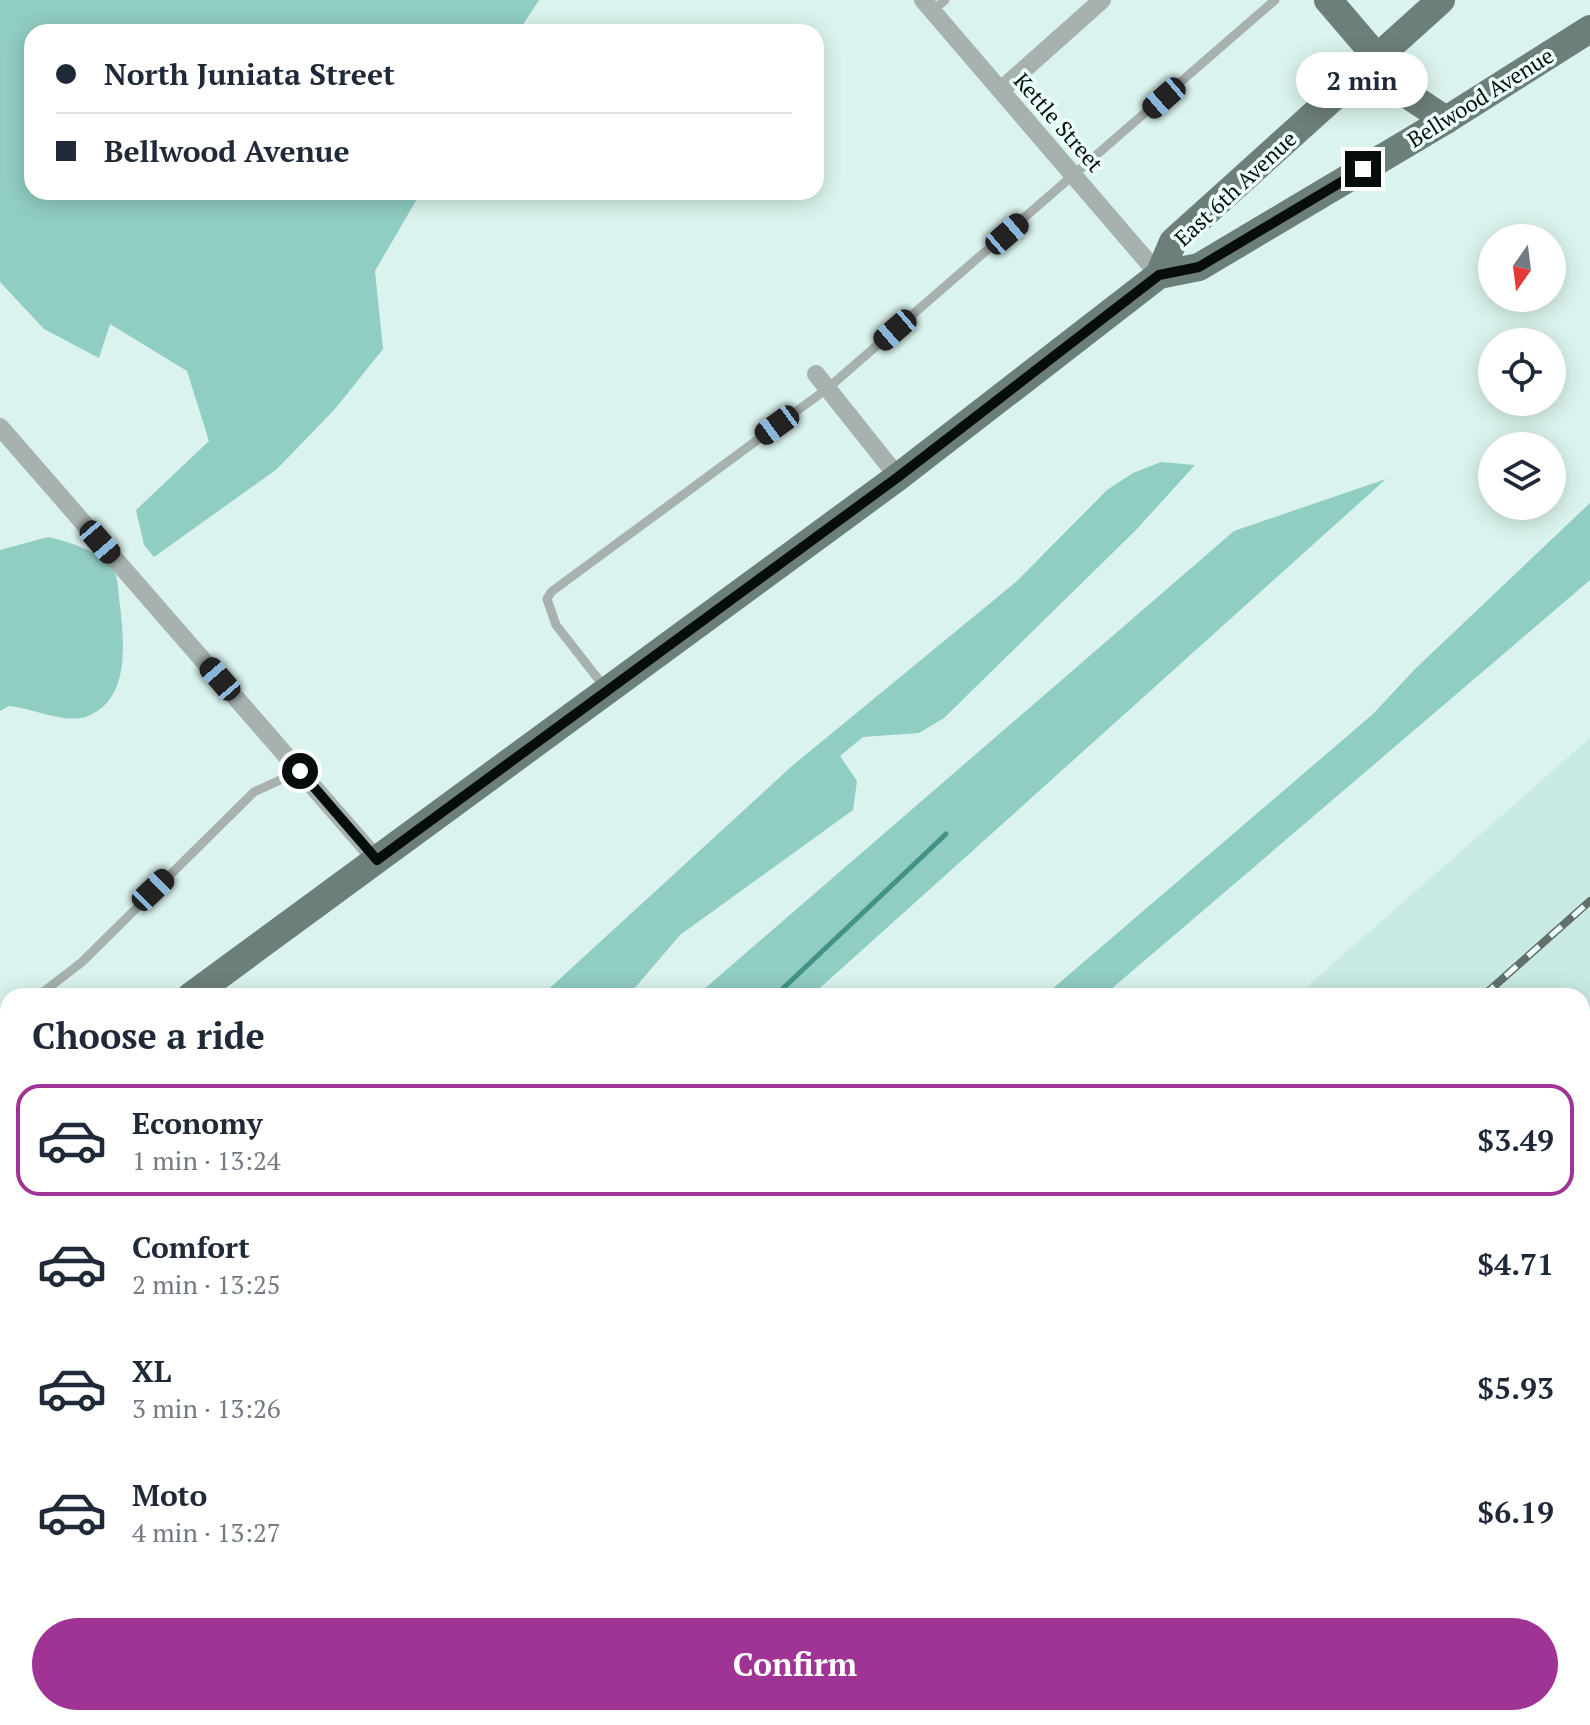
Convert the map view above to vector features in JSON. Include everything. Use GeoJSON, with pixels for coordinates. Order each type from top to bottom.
{"type":"FeatureCollection","features":[{"type":"Feature","properties":{"kind":"main road"},"geometry":{"type":"LineString","coordinates":[[1328,0],[1411,97],[1446,120]]}},
{"type":"Feature","properties":{"kind":"main road","name":"East 6th Avenue"},"geometry":{"type":"LineString","coordinates":[[202,988],[898,477],[1159,275],[1173,242],[1441,0]]}},
{"type":"Feature","properties":{"kind":"main road","name":"Bellwood Avenue"},"geometry":{"type":"LineString","coordinates":[[1159,275],[1199,267],[1446,120],[1590,29]]}},
{"type":"Feature","properties":{"kind":"street"},"geometry":{"type":"LineString","coordinates":[[1001,90],[1102,0]]}},
{"type":"Feature","properties":{"kind":"street","name":"Kettle Street"},"geometry":{"type":"LineString","coordinates":[[933,4],[1001,90],[1159,275]]}},
{"type":"Feature","properties":{"kind":"street"},"geometry":{"type":"LineString","coordinates":[[822,381],[898,477]]}},
{"type":"Feature","properties":{"kind":"street"},"geometry":{"type":"LineString","coordinates":[[0,427],[377,860]]}},
{"type":"Feature","properties":{"kind":"lane"},"geometry":{"type":"LineString","coordinates":[[606,689],[556,625],[547,599],[551,592],[822,381],[1074,176],[1275,0]]}},
{"type":"Feature","properties":{"kind":"lane"},"geometry":{"type":"LineString","coordinates":[[48,988],[82,962],[254,792],[300,771]]}},
{"type":"Feature","properties":{"kind":"shaded area"},"geometry":{"type":"Polygon","coordinates":[[[1590,738],[1590,988],[1305,988],[1590,738]]]}},
{"type":"Feature","properties":{"kind":"green space"},"geometry":{"type":"Polygon","coordinates":[[[0,0],[539,0],[523,24],[24,24],[24,200],[416,200],[375,271],[383,349],[335,409],[277,469],[154,557],[144,545],[136,510],[209,441],[187,371],[110,324],[99,358],[44,329],[0,282],[0,0]]]}},
{"type":"Feature","properties":{"kind":"green space"},"geometry":{"type":"Polygon","coordinates":[[[1161,462],[1195,465],[1136,530],[944,718],[919,733],[863,737],[840,756],[857,781],[853,810],[680,935],[635,988],[550,988],[792,766],[1017,581],[1107,490],[1133,473],[1161,462]]]}},
{"type":"Feature","properties":{"kind":"green space"},"geometry":{"type":"Polygon","coordinates":[[[1386,479],[820,988],[705,988],[1234,531],[1386,479]]]}},
{"type":"Feature","properties":{"kind":"green space"},"geometry":{"type":"Polygon","coordinates":[[[1590,503],[1590,580],[1112,988],[1053,988],[1373,714],[1415,669],[1590,503]]]}},
{"type":"Feature","properties":{"kind":"green space"},"geometry":{"type":"Polygon","coordinates":[[[48,537],[100,557],[113,569],[117,582],[123,651],[118,683],[112,697],[102,708],[79,718],[69,719],[9,706],[0,711],[0,550],[48,537]]]}},
{"type":"Feature","properties":{"kind":"waterway"},"geometry":{"type":"LineString","coordinates":[[783,988],[946,834]]}},
{"type":"Feature","properties":{"kind":"railway"},"geometry":{"type":"LineString","coordinates":[[1492,988],[1590,901]]}},
{"type":"Feature","properties":{"kind":"route"},"geometry":{"type":"LineString","coordinates":[[300,771],[377,860],[898,477],[1159,275],[1199,267],[1363,169]]}}]}
